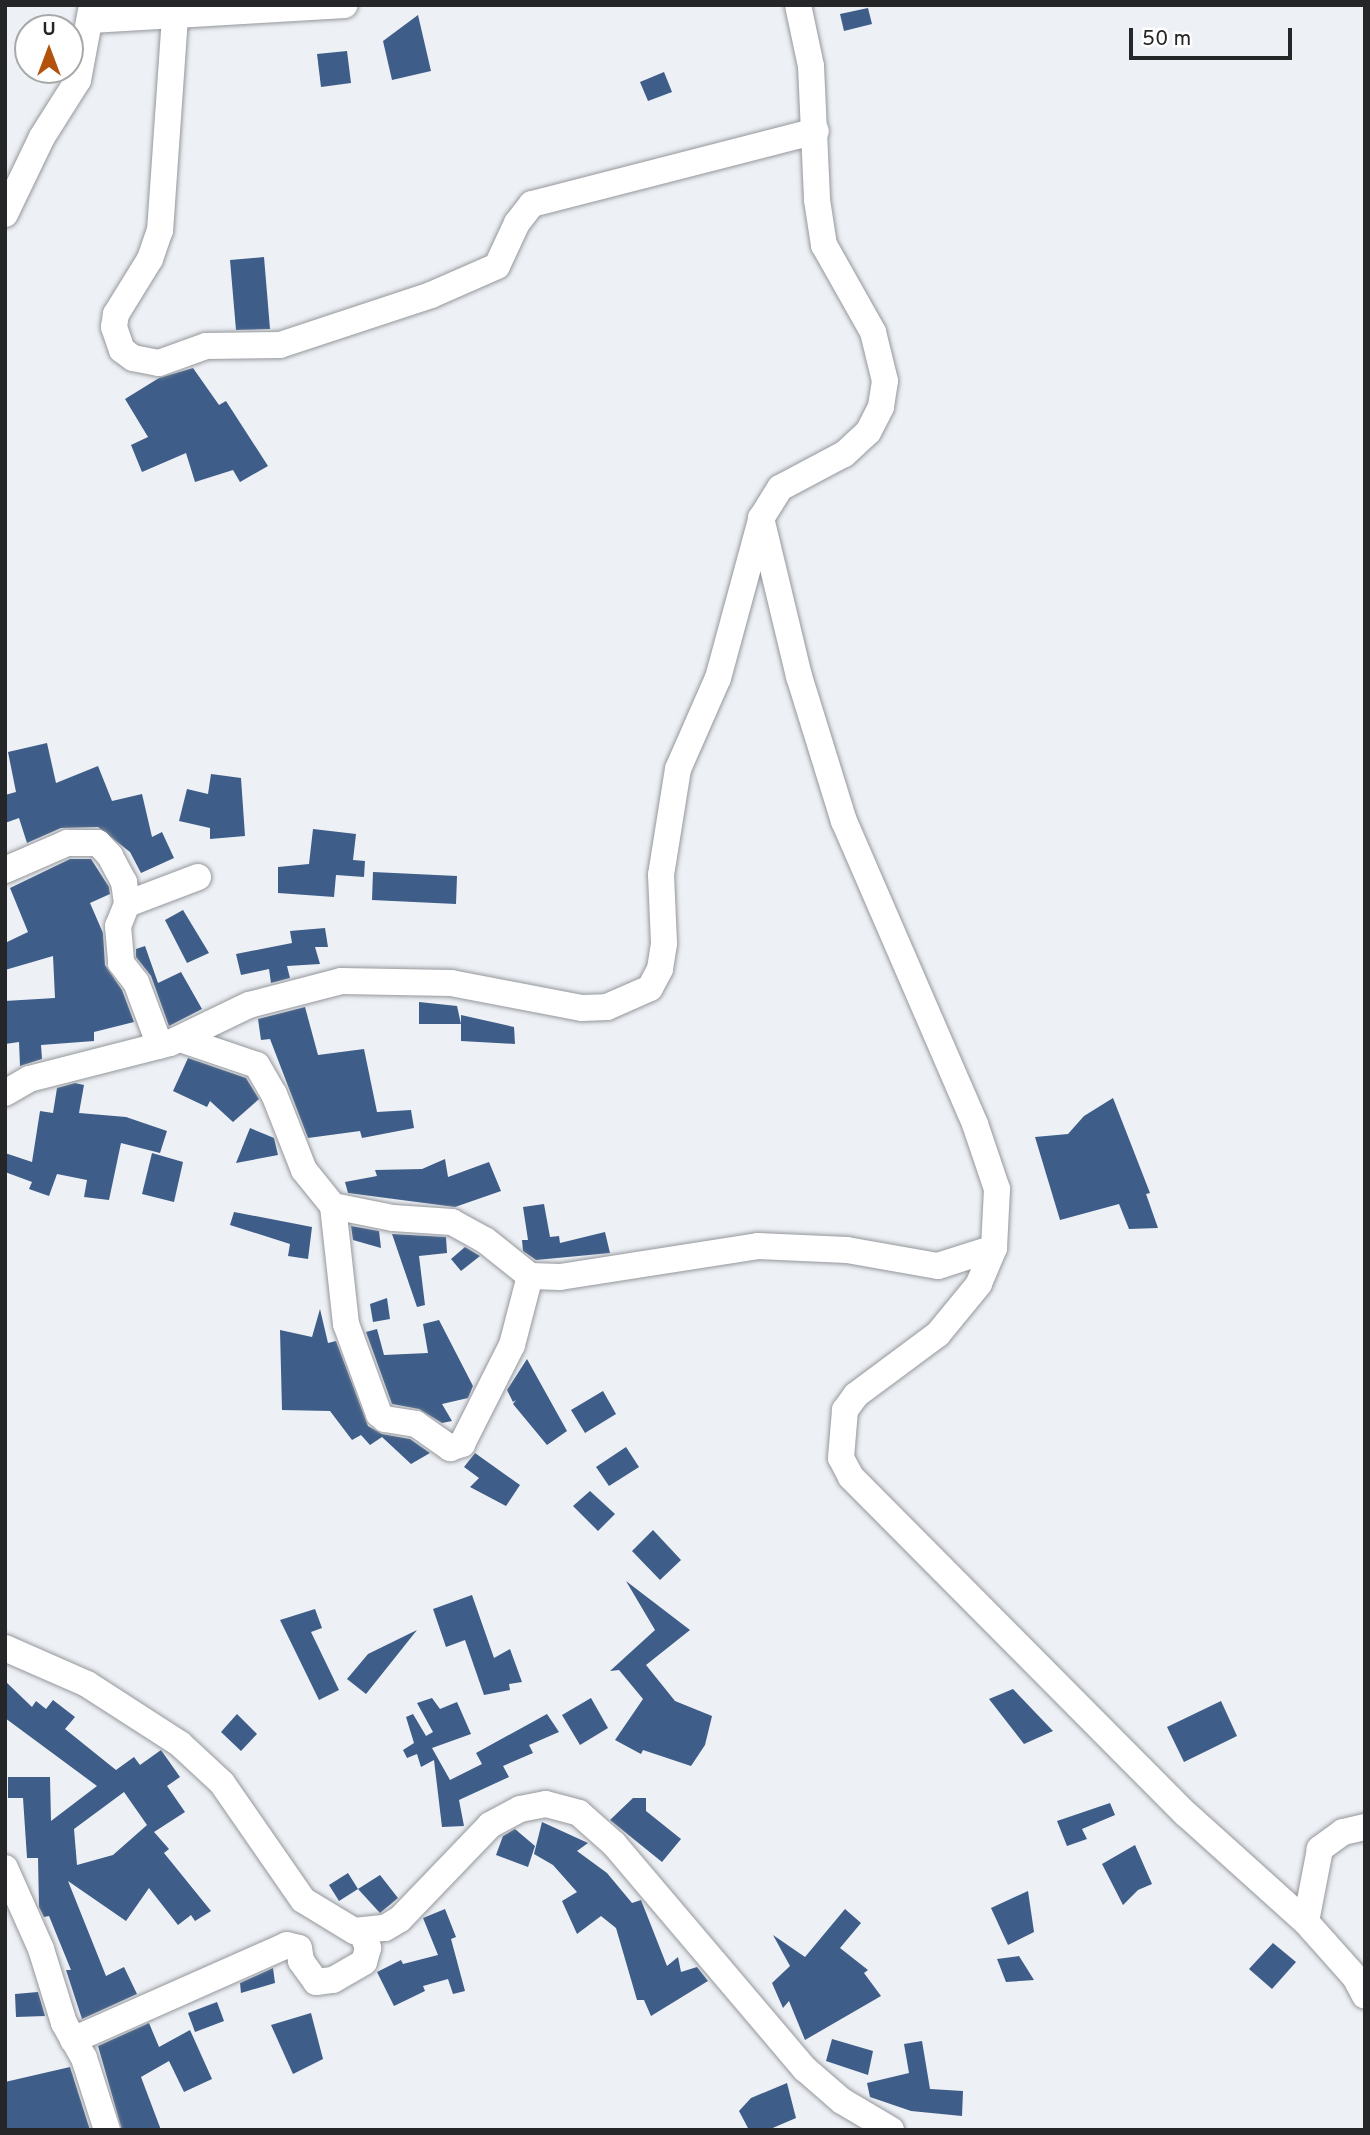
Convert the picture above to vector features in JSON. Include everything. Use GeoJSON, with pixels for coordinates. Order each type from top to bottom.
{"type":"FeatureCollection","features":[{"type":"Feature","properties":{"kind":"street"},"geometry":{"type":"LineString","coordinates":[[5,214],[42,137],[78,80],[92,13],[175,17],[345,5]]}},
{"type":"Feature","properties":{"kind":"street"},"geometry":{"type":"LineString","coordinates":[[5,1093],[29,1079],[170,1043],[249,1005],[341,981],[451,983],[582,1008],[618,1004],[649,988],[660,969],[664,943],[661,875],[678,769],[718,678],[761,518],[780,488],[844,454],[868,432],[881,407],[885,382],[873,332],[824,245],[817,200],[811,66],[798,5]]}},
{"type":"Feature","properties":{"kind":"street"},"geometry":{"type":"LineString","coordinates":[[175,17],[160,230],[150,260],[126,295],[114,327],[122,350],[133,358],[159,363],[206,346],[268,346],[314,335],[490,272],[501,261],[526,209],[539,201],[816,131]]}},
{"type":"Feature","properties":{"kind":"street"},"geometry":{"type":"LineString","coordinates":[[761,518],[799,676],[844,821],[989,1159],[997,1189],[994,1248],[979,1284],[938,1335],[850,1402],[840,1432],[841,1458],[851,1477],[1186,1814],[1306,1922],[1355,1977],[1365,1996]]}},
{"type":"Feature","properties":{"kind":"street"},"geometry":{"type":"LineString","coordinates":[[5,870],[67,843],[98,843],[114,862],[127,904],[118,926],[121,963],[136,982],[170,1043],[257,1065],[274,1094],[304,1170],[333,1206],[346,1324],[379,1414],[384,1419],[416,1424],[450,1448],[462,1444],[512,1345],[530,1276]]}},
{"type":"Feature","properties":{"kind":"street"},"geometry":{"type":"LineString","coordinates":[[127,904],[198,877]]}},
{"type":"Feature","properties":{"kind":"street"},"geometry":{"type":"LineString","coordinates":[[333,1206],[393,1218],[452,1222],[485,1240],[530,1276],[560,1277],[758,1246],[847,1250],[938,1266],[994,1248]]}},
{"type":"Feature","properties":{"kind":"street"},"geometry":{"type":"LineString","coordinates":[[5,1648],[87,1684],[180,1744],[222,1783],[303,1900],[332,1921],[361,1931],[384,1928],[418,1905],[490,1825],[520,1809],[546,1804],[579,1813],[614,1844],[805,2069],[842,2101],[891,2130]]}},
{"type":"Feature","properties":{"kind":"street"},"geometry":{"type":"LineString","coordinates":[[1306,1922],[1320,1849],[1343,1832],[1365,1827]]}},
{"type":"Feature","properties":{"kind":"street"},"geometry":{"type":"LineString","coordinates":[[5,1868],[73,2040],[84,2058],[107,2130]]}},
{"type":"Feature","properties":{"kind":"street"},"geometry":{"type":"LineString","coordinates":[[73,2040],[287,1945],[299,1948],[300,1961],[316,1982],[333,1980],[364,1962],[368,1948],[361,1931]]}},
{"type":"Feature","properties":{"kind":"building"},"geometry":{"type":"Polygon","coordinates":[[[868,8],[872,24],[844,31],[840,14],[868,8]]]}},
{"type":"Feature","properties":{"kind":"building"},"geometry":{"type":"Polygon","coordinates":[[[418,15],[431,71],[392,80],[383,41],[418,15]]]}},
{"type":"Feature","properties":{"kind":"building"},"geometry":{"type":"Polygon","coordinates":[[[347,51],[351,83],[321,87],[317,54],[347,51]]]}},
{"type":"Feature","properties":{"kind":"building"},"geometry":{"type":"Polygon","coordinates":[[[664,72],[672,92],[648,101],[640,82],[664,72]]]}},
{"type":"Feature","properties":{"kind":"building"},"geometry":{"type":"Polygon","coordinates":[[[264,257],[270,329],[236,330],[230,260],[264,257]]]}},
{"type":"Feature","properties":{"kind":"building"},"geometry":{"type":"Polygon","coordinates":[[[193,368],[219,405],[226,401],[268,466],[240,482],[233,470],[195,482],[186,453],[142,472],[131,445],[148,437],[125,399],[159,378],[193,368]]]}},
{"type":"Feature","properties":{"kind":"building"},"geometry":{"type":"Polygon","coordinates":[[[47,743],[56,783],[98,766],[112,801],[142,794],[152,837],[162,832],[174,858],[141,873],[130,852],[98,827],[61,828],[27,843],[19,818],[5,823],[5,795],[16,792],[8,752],[47,743]]]}},
{"type":"Feature","properties":{"kind":"building"},"geometry":{"type":"Polygon","coordinates":[[[211,774],[241,778],[245,836],[210,839],[210,828],[179,821],[187,789],[208,794],[211,774]]]}},
{"type":"Feature","properties":{"kind":"building"},"geometry":{"type":"Polygon","coordinates":[[[313,829],[356,834],[353,860],[365,861],[364,877],[336,875],[334,897],[278,893],[278,867],[309,864],[313,829]]]}},
{"type":"Feature","properties":{"kind":"building"},"geometry":{"type":"Polygon","coordinates":[[[70,859],[91,859],[109,887],[110,894],[90,903],[103,933],[105,965],[122,990],[134,1022],[94,1032],[94,1041],[41,1045],[42,1059],[20,1066],[19,1042],[5,1044],[5,1001],[55,998],[53,956],[5,970],[5,943],[28,932],[10,888],[70,859]]]}},
{"type":"Feature","properties":{"kind":"building"},"geometry":{"type":"Polygon","coordinates":[[[373,872],[457,876],[456,904],[372,900],[373,872]]]}},
{"type":"Feature","properties":{"kind":"building"},"geometry":{"type":"Polygon","coordinates":[[[183,910],[209,953],[187,963],[165,920],[183,910]]]}},
{"type":"Feature","properties":{"kind":"building"},"geometry":{"type":"Polygon","coordinates":[[[325,928],[328,947],[315,947],[320,964],[287,966],[290,978],[271,983],[269,969],[241,975],[236,954],[292,943],[290,931],[325,928]]]}},
{"type":"Feature","properties":{"kind":"building"},"geometry":{"type":"Polygon","coordinates":[[[145,946],[158,983],[181,972],[202,1009],[169,1026],[151,976],[136,957],[136,949],[145,946]]]}},
{"type":"Feature","properties":{"kind":"building"},"geometry":{"type":"Polygon","coordinates":[[[419,1002],[457,1006],[461,1024],[419,1024],[419,1002]]]}},
{"type":"Feature","properties":{"kind":"building"},"geometry":{"type":"Polygon","coordinates":[[[305,1007],[318,1055],[364,1049],[377,1112],[411,1110],[414,1128],[362,1138],[360,1131],[308,1138],[270,1039],[261,1040],[258,1019],[305,1007]]]}},
{"type":"Feature","properties":{"kind":"building"},"geometry":{"type":"Polygon","coordinates":[[[461,1015],[514,1027],[515,1044],[461,1041],[461,1015]]]}},
{"type":"Feature","properties":{"kind":"building"},"geometry":{"type":"Polygon","coordinates":[[[188,1058],[246,1078],[259,1099],[233,1122],[210,1101],[207,1107],[173,1091],[188,1058]]]}},
{"type":"Feature","properties":{"kind":"building"},"geometry":{"type":"Polygon","coordinates":[[[75,1083],[84,1085],[79,1113],[126,1117],[167,1131],[160,1153],[121,1143],[109,1200],[84,1197],[87,1180],[57,1174],[49,1196],[29,1189],[32,1182],[5,1172],[5,1153],[32,1162],[40,1111],[53,1113],[57,1088],[75,1083]]]}},
{"type":"Feature","properties":{"kind":"building"},"geometry":{"type":"Polygon","coordinates":[[[1113,1098],[1150,1193],[1146,1194],[1158,1228],[1129,1229],[1119,1204],[1060,1220],[1035,1137],[1068,1134],[1084,1116],[1113,1098]]]}},
{"type":"Feature","properties":{"kind":"building"},"geometry":{"type":"Polygon","coordinates":[[[250,1128],[274,1138],[278,1155],[236,1163],[250,1128]]]}},
{"type":"Feature","properties":{"kind":"building"},"geometry":{"type":"Polygon","coordinates":[[[152,1153],[183,1162],[174,1202],[142,1194],[152,1153]]]}},
{"type":"Feature","properties":{"kind":"building"},"geometry":{"type":"Polygon","coordinates":[[[445,1159],[448,1177],[489,1162],[501,1191],[455,1207],[348,1193],[345,1182],[377,1176],[375,1170],[422,1169],[445,1159]]]}},
{"type":"Feature","properties":{"kind":"building"},"geometry":{"type":"Polygon","coordinates":[[[544,1204],[550,1237],[559,1236],[560,1243],[605,1232],[610,1253],[536,1260],[523,1251],[522,1240],[528,1240],[523,1207],[544,1204]]]}},
{"type":"Feature","properties":{"kind":"building"},"geometry":{"type":"Polygon","coordinates":[[[234,1212],[312,1227],[308,1259],[288,1256],[290,1244],[230,1225],[234,1212]]]}},
{"type":"Feature","properties":{"kind":"building"},"geometry":{"type":"Polygon","coordinates":[[[351,1226],[379,1231],[381,1248],[353,1240],[351,1226]]]}},
{"type":"Feature","properties":{"kind":"building"},"geometry":{"type":"Polygon","coordinates":[[[392,1234],[446,1237],[447,1253],[419,1256],[425,1305],[417,1307],[392,1234]]]}},
{"type":"Feature","properties":{"kind":"building"},"geometry":{"type":"Polygon","coordinates":[[[465,1247],[480,1256],[461,1271],[451,1259],[465,1247]]]}},
{"type":"Feature","properties":{"kind":"building"},"geometry":{"type":"Polygon","coordinates":[[[387,1298],[390,1319],[373,1322],[370,1304],[387,1298]]]}},
{"type":"Feature","properties":{"kind":"building"},"geometry":{"type":"Polygon","coordinates":[[[320,1309],[328,1343],[336,1341],[368,1426],[382,1434],[410,1439],[430,1453],[411,1464],[382,1437],[370,1445],[361,1435],[352,1440],[330,1411],[282,1410],[280,1330],[312,1337],[320,1309]]]}},
{"type":"Feature","properties":{"kind":"building"},"geometry":{"type":"Polygon","coordinates":[[[439,1320],[473,1386],[468,1398],[442,1404],[452,1421],[442,1423],[419,1409],[392,1404],[366,1332],[377,1329],[384,1355],[428,1353],[423,1324],[439,1320]]]}},
{"type":"Feature","properties":{"kind":"building"},"geometry":{"type":"Polygon","coordinates":[[[527,1359],[567,1431],[547,1445],[513,1404],[516,1400],[513,1402],[507,1390],[527,1359]]]}},
{"type":"Feature","properties":{"kind":"building"},"geometry":{"type":"Polygon","coordinates":[[[603,1391],[616,1414],[585,1433],[571,1410],[603,1391]]]}},
{"type":"Feature","properties":{"kind":"building"},"geometry":{"type":"Polygon","coordinates":[[[626,1447],[639,1467],[609,1486],[596,1467],[626,1447]]]}},
{"type":"Feature","properties":{"kind":"building"},"geometry":{"type":"Polygon","coordinates":[[[475,1453],[520,1485],[506,1506],[470,1487],[479,1478],[464,1467],[475,1453]]]}},
{"type":"Feature","properties":{"kind":"building"},"geometry":{"type":"Polygon","coordinates":[[[590,1491],[615,1514],[598,1531],[573,1506],[590,1491]]]}},
{"type":"Feature","properties":{"kind":"building"},"geometry":{"type":"Polygon","coordinates":[[[653,1530],[681,1560],[660,1580],[632,1551],[653,1530]]]}},
{"type":"Feature","properties":{"kind":"building"},"geometry":{"type":"Polygon","coordinates":[[[626,1581],[690,1630],[646,1665],[675,1701],[712,1716],[705,1745],[691,1766],[643,1750],[641,1754],[615,1740],[643,1699],[619,1670],[610,1671],[655,1630],[626,1581]]]}},
{"type":"Feature","properties":{"kind":"building"},"geometry":{"type":"Polygon","coordinates":[[[472,1595],[494,1658],[510,1649],[522,1682],[509,1684],[510,1690],[484,1695],[465,1640],[446,1647],[433,1609],[472,1595]]]}},
{"type":"Feature","properties":{"kind":"building"},"geometry":{"type":"Polygon","coordinates":[[[315,1609],[322,1628],[311,1632],[339,1690],[319,1700],[280,1620],[315,1609]]]}},
{"type":"Feature","properties":{"kind":"building"},"geometry":{"type":"Polygon","coordinates":[[[417,1630],[366,1694],[347,1679],[368,1654],[417,1630]]]}},
{"type":"Feature","properties":{"kind":"building"},"geometry":{"type":"Polygon","coordinates":[[[5,1681],[32,1707],[36,1701],[46,1709],[53,1700],[75,1717],[65,1729],[116,1770],[134,1757],[140,1765],[161,1750],[180,1777],[167,1786],[185,1812],[154,1832],[169,1849],[164,1853],[211,1911],[195,1921],[191,1915],[178,1925],[149,1888],[126,1921],[68,1881],[106,1976],[124,1967],[137,1994],[82,2019],[66,1970],[71,1970],[49,1916],[44,1917],[39,1907],[38,1858],[27,1858],[23,1798],[8,1798],[8,1777],[50,1777],[51,1821],[97,1786],[5,1718],[5,1681]],[[124,1792],[74,1829],[77,1865],[113,1855],[147,1825],[124,1792]]]}},
{"type":"Feature","properties":{"kind":"building"},"geometry":{"type":"Polygon","coordinates":[[[1013,1689],[1053,1731],[1024,1744],[989,1699],[1013,1689]]]}},
{"type":"Feature","properties":{"kind":"building"},"geometry":{"type":"Polygon","coordinates":[[[432,1698],[440,1709],[457,1702],[471,1734],[432,1748],[450,1780],[482,1764],[476,1753],[547,1714],[559,1732],[529,1745],[533,1753],[503,1766],[509,1777],[459,1800],[464,1826],[442,1827],[434,1760],[421,1767],[417,1754],[407,1758],[403,1750],[414,1743],[406,1717],[413,1714],[426,1736],[433,1732],[417,1703],[432,1698]]]}},
{"type":"Feature","properties":{"kind":"building"},"geometry":{"type":"Polygon","coordinates":[[[591,1698],[608,1728],[580,1745],[562,1715],[591,1698]]]}},
{"type":"Feature","properties":{"kind":"building"},"geometry":{"type":"Polygon","coordinates":[[[1221,1701],[1237,1736],[1184,1762],[1167,1727],[1221,1701]]]}},
{"type":"Feature","properties":{"kind":"building"},"geometry":{"type":"Polygon","coordinates":[[[237,1714],[257,1734],[241,1751],[221,1732],[237,1714]]]}},
{"type":"Feature","properties":{"kind":"building"},"geometry":{"type":"Polygon","coordinates":[[[633,1798],[646,1798],[646,1811],[681,1839],[662,1862],[610,1820],[633,1798]]]}},
{"type":"Feature","properties":{"kind":"building"},"geometry":{"type":"Polygon","coordinates":[[[1110,1803],[1115,1815],[1082,1829],[1087,1839],[1067,1846],[1057,1821],[1110,1803]]]}},
{"type":"Feature","properties":{"kind":"building"},"geometry":{"type":"Polygon","coordinates":[[[542,1822],[588,1843],[577,1851],[607,1873],[632,1903],[641,1900],[667,1966],[678,1957],[681,1972],[697,1967],[708,1981],[651,2016],[644,2000],[637,2000],[616,1928],[601,1916],[577,1934],[562,1901],[577,1892],[553,1865],[534,1854],[542,1822]]]}},
{"type":"Feature","properties":{"kind":"building"},"geometry":{"type":"Polygon","coordinates":[[[515,1829],[535,1846],[528,1867],[496,1855],[503,1836],[515,1829]]]}},
{"type":"Feature","properties":{"kind":"building"},"geometry":{"type":"Polygon","coordinates":[[[1135,1845],[1152,1884],[1138,1890],[1123,1905],[1102,1864],[1135,1845]]]}},
{"type":"Feature","properties":{"kind":"building"},"geometry":{"type":"Polygon","coordinates":[[[348,1873],[358,1889],[339,1901],[329,1885],[348,1873]]]}},
{"type":"Feature","properties":{"kind":"building"},"geometry":{"type":"Polygon","coordinates":[[[380,1875],[398,1898],[380,1913],[358,1889],[380,1875]]]}},
{"type":"Feature","properties":{"kind":"building"},"geometry":{"type":"Polygon","coordinates":[[[1028,1891],[1034,1932],[1008,1945],[991,1908],[1028,1891]]]}},
{"type":"Feature","properties":{"kind":"building"},"geometry":{"type":"Polygon","coordinates":[[[445,1909],[456,1937],[451,1939],[465,1991],[453,1994],[448,1979],[423,1986],[425,1991],[394,2006],[377,1972],[401,1960],[403,1964],[438,1955],[423,1918],[445,1909]]]}},
{"type":"Feature","properties":{"kind":"building"},"geometry":{"type":"Polygon","coordinates":[[[845,1909],[861,1923],[840,1948],[868,1970],[864,1973],[881,1996],[805,2040],[789,2001],[783,2008],[772,1983],[790,1966],[773,1935],[805,1957],[845,1909]]]}},
{"type":"Feature","properties":{"kind":"building"},"geometry":{"type":"Polygon","coordinates":[[[1273,1943],[1296,1962],[1272,1989],[1249,1969],[1273,1943]]]}},
{"type":"Feature","properties":{"kind":"building"},"geometry":{"type":"Polygon","coordinates":[[[1019,1956],[1034,1980],[1006,1982],[997,1959],[1019,1956]]]}},
{"type":"Feature","properties":{"kind":"building"},"geometry":{"type":"Polygon","coordinates":[[[273,1968],[275,1983],[241,1993],[240,1983],[273,1968]]]}},
{"type":"Feature","properties":{"kind":"building"},"geometry":{"type":"Polygon","coordinates":[[[38,1992],[45,2016],[16,2017],[15,1994],[38,1992]]]}},
{"type":"Feature","properties":{"kind":"building"},"geometry":{"type":"Polygon","coordinates":[[[217,2002],[224,2021],[195,2032],[188,2013],[217,2002]]]}},
{"type":"Feature","properties":{"kind":"building"},"geometry":{"type":"Polygon","coordinates":[[[311,2013],[323,2059],[293,2074],[271,2025],[311,2013]]]}},
{"type":"Feature","properties":{"kind":"building"},"geometry":{"type":"Polygon","coordinates":[[[149,2023],[159,2047],[190,2030],[212,2079],[184,2092],[169,2061],[141,2077],[161,2130],[122,2130],[98,2046],[149,2023]]]}},
{"type":"Feature","properties":{"kind":"building"},"geometry":{"type":"Polygon","coordinates":[[[832,2039],[873,2051],[868,2075],[826,2061],[832,2039]]]}},
{"type":"Feature","properties":{"kind":"building"},"geometry":{"type":"Polygon","coordinates":[[[922,2041],[930,2089],[963,2091],[962,2116],[911,2111],[870,2097],[867,2083],[909,2073],[904,2044],[922,2041]]]}},
{"type":"Feature","properties":{"kind":"building"},"geometry":{"type":"Polygon","coordinates":[[[70,2067],[90,2130],[5,2130],[5,2082],[70,2067]]]}},
{"type":"Feature","properties":{"kind":"building"},"geometry":{"type":"Polygon","coordinates":[[[787,2083],[796,2118],[768,2130],[749,2130],[739,2111],[751,2098],[787,2083]]]}}]}
